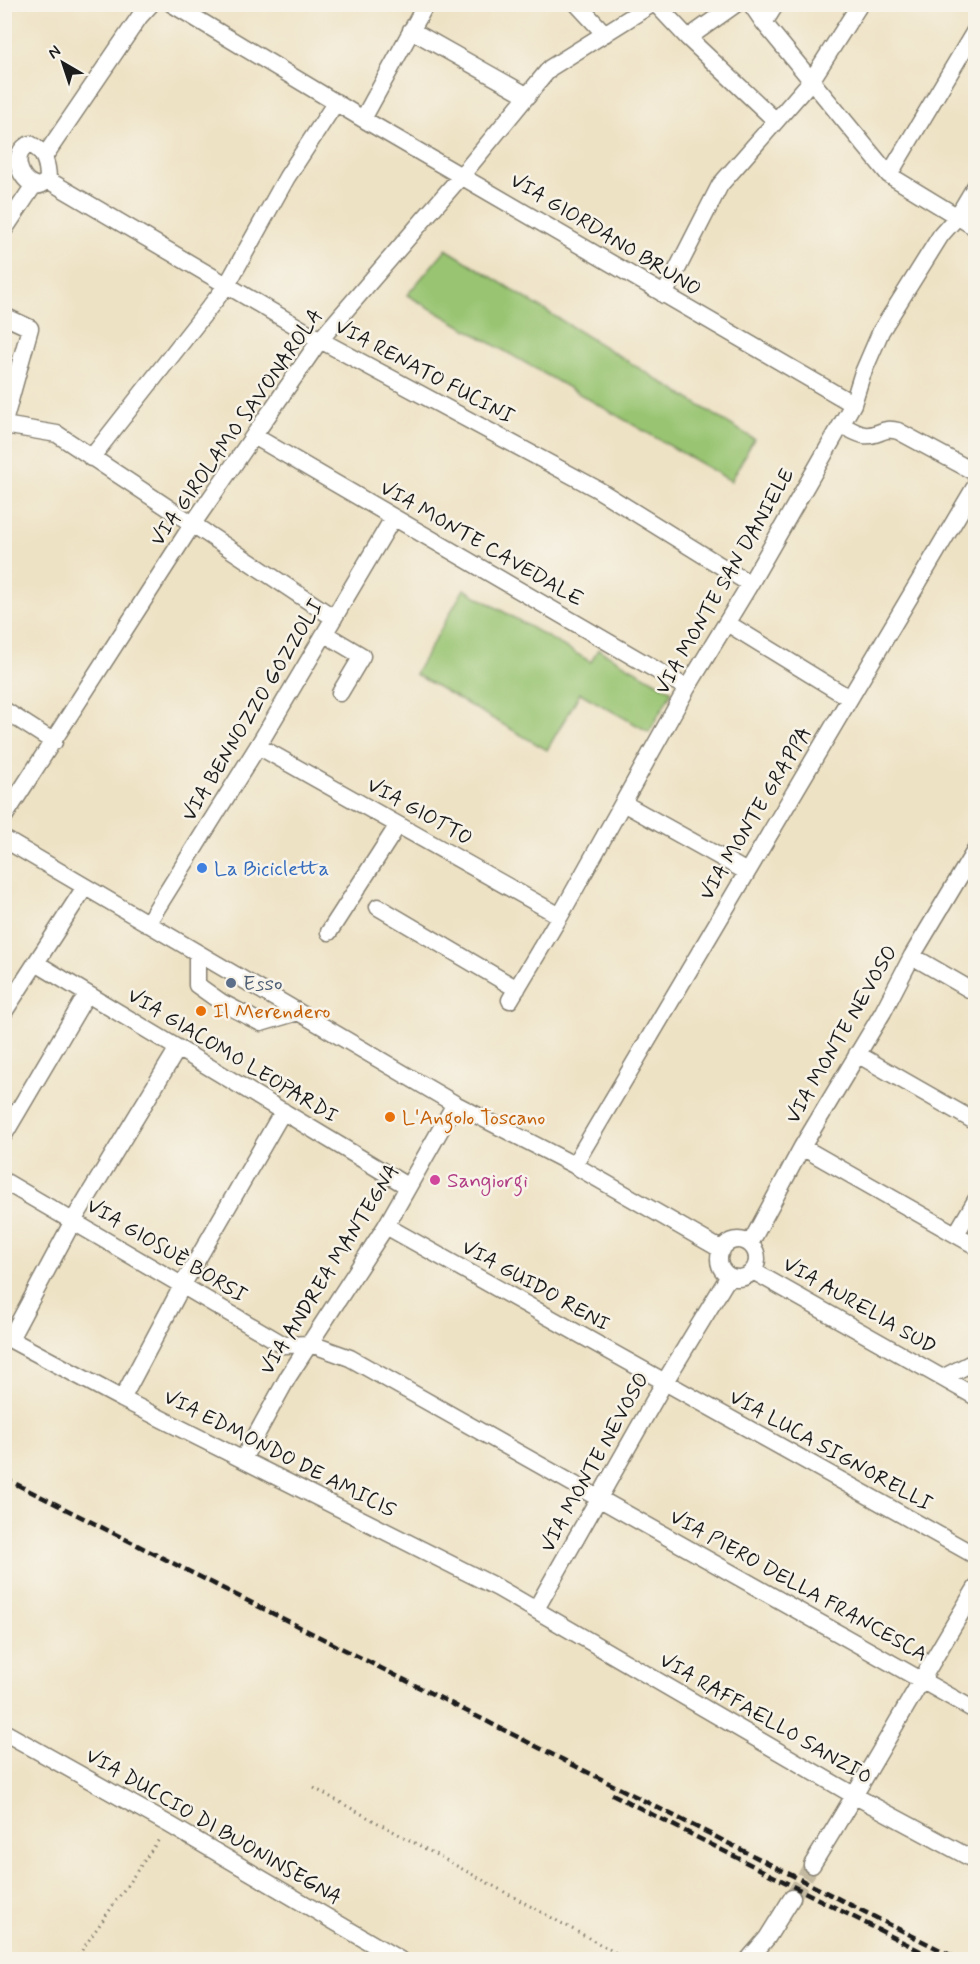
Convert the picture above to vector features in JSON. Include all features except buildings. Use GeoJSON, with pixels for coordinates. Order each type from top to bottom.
{"type":"FeatureCollection","features":[{"type":"Feature","properties":{"kind":"street"},"geometry":{"type":"LineString","coordinates":[[44,157],[140,16],[151,4]]}},
{"type":"Feature","properties":{"kind":"street","name":"VIA GIORDANO BRUNO"},"geometry":{"type":"LineString","coordinates":[[172,4],[363,119],[853,404]]}},
{"type":"Feature","properties":{"kind":"street"},"geometry":{"type":"LineString","coordinates":[[363,119],[426,4]]}},
{"type":"Feature","properties":{"kind":"street"},"geometry":{"type":"LineString","coordinates":[[577,4],[605,34]]}},
{"type":"Feature","properties":{"kind":"street"},"geometry":{"type":"LineString","coordinates":[[654,4],[776,121]]}},
{"type":"Feature","properties":{"kind":"street","name":"VIA GIROLAMO SAVONAROLA"},"geometry":{"type":"LineString","coordinates":[[4,817],[192,525],[320,340],[462,175],[550,68],[654,4]]}},
{"type":"Feature","properties":{"kind":"street"},"geometry":{"type":"LineString","coordinates":[[688,38],[736,4]]}},
{"type":"Feature","properties":{"kind":"street"},"geometry":{"type":"LineString","coordinates":[[751,4],[764,23],[889,175],[975,228]]}},
{"type":"Feature","properties":{"kind":"street"},"geometry":{"type":"LineString","coordinates":[[764,23],[776,4]]}},
{"type":"Feature","properties":{"kind":"street"},"geometry":{"type":"LineString","coordinates":[[664,295],[720,185],[811,81],[860,4]]}},
{"type":"Feature","properties":{"kind":"street"},"geometry":{"type":"LineString","coordinates":[[889,175],[975,29]]}},
{"type":"Feature","properties":{"kind":"street"},"geometry":{"type":"LineString","coordinates":[[411,30],[528,96]]}},
{"type":"Feature","properties":{"kind":"street"},"geometry":{"type":"LineString","coordinates":[[91,458],[227,285],[287,177],[336,102]]}},
{"type":"Feature","properties":{"kind":"street"},"geometry":{"type":"LineString","coordinates":[[4,230],[41,183],[48,170],[38,148],[30,144],[23,147],[11,160],[21,171],[41,183]]}},
{"type":"Feature","properties":{"kind":"street","name":"VIA RENATO FUCINI"},"geometry":{"type":"LineString","coordinates":[[41,183],[227,285],[320,340],[597,489],[750,584]]}},
{"type":"Feature","properties":{"kind":"street","name":"VIA MONTE SAN DANIELE"},"geometry":{"type":"LineString","coordinates":[[378,907],[514,994],[687,688],[750,584],[853,404],[862,375],[881,331],[941,235],[957,217],[975,185]]}},
{"type":"Feature","properties":{"kind":"street"},"geometry":{"type":"LineString","coordinates":[[4,316],[30,328],[4,423],[57,434],[334,618]]}},
{"type":"Feature","properties":{"kind":"street"},"geometry":{"type":"LineString","coordinates":[[841,425],[863,435],[873,435],[889,428],[898,431],[975,473]]}},
{"type":"Feature","properties":{"kind":"street","name":"VIA MONTE CAVEDALE"},"geometry":{"type":"LineString","coordinates":[[254,436],[687,688]]}},
{"type":"Feature","properties":{"kind":"street","name":"VIA MONTE GRAPPA"},"geometry":{"type":"LineString","coordinates":[[574,1165],[975,485]]}},
{"type":"Feature","properties":{"kind":"street","name":"VIA BENNOZZO GOZZOLI"},"geometry":{"type":"LineString","coordinates":[[147,924],[258,746],[393,518]]}},
{"type":"Feature","properties":{"kind":"street"},"geometry":{"type":"LineString","coordinates":[[727,623],[849,698]]}},
{"type":"Feature","properties":{"kind":"street"},"geometry":{"type":"LineString","coordinates":[[325,634],[362,656],[340,693]]}},
{"type":"Feature","properties":{"kind":"street"},"geometry":{"type":"LineString","coordinates":[[4,710],[54,742]]}},
{"type":"Feature","properties":{"kind":"street","name":"VIA GIOTTO"},"geometry":{"type":"LineString","coordinates":[[258,746],[560,916]]}},
{"type":"Feature","properties":{"kind":"street"},"geometry":{"type":"LineString","coordinates":[[623,802],[747,872]]}},
{"type":"Feature","properties":{"kind":"street"},"geometry":{"type":"LineString","coordinates":[[329,932],[398,825]]}},
{"type":"Feature","properties":{"kind":"street"},"geometry":{"type":"LineString","coordinates":[[4,839],[455,1104],[574,1165],[722,1250]]}},
{"type":"Feature","properties":{"kind":"street","name":"VIA MONTE NEVOSO"},"geometry":{"type":"LineString","coordinates":[[750,1244],[802,1147],[975,849]]}},
{"type":"Feature","properties":{"kind":"street"},"geometry":{"type":"LineString","coordinates":[[4,1012],[85,887]]}},
{"type":"Feature","properties":{"kind":"street"},"geometry":{"type":"LineString","coordinates":[[197,953],[197,985],[221,1002],[261,1023],[298,1012]]}},
{"type":"Feature","properties":{"kind":"street"},"geometry":{"type":"LineString","coordinates":[[912,956],[975,993]]}},
{"type":"Feature","properties":{"kind":"street","name":"VIA GIACOMO LEOPARDI"},"geometry":{"type":"LineString","coordinates":[[36,963],[407,1186]]}},
{"type":"Feature","properties":{"kind":"street"},"geometry":{"type":"LineString","coordinates":[[4,1135],[87,994]]}},
{"type":"Feature","properties":{"kind":"street"},"geometry":{"type":"LineString","coordinates":[[7,1337],[178,1048]]}},
{"type":"Feature","properties":{"kind":"street"},"geometry":{"type":"LineString","coordinates":[[857,1054],[975,1122]]}},
{"type":"Feature","properties":{"kind":"street","name":"VIA ANDREA MANTEGNA"},"geometry":{"type":"LineString","coordinates":[[243,1459],[288,1377],[386,1226],[455,1104]]}},
{"type":"Feature","properties":{"kind":"street"},"geometry":{"type":"LineString","coordinates":[[122,1399],[182,1286],[283,1112]]}},
{"type":"Feature","properties":{"kind":"street"},"geometry":{"type":"LineString","coordinates":[[802,1147],[975,1246]]}},
{"type":"Feature","properties":{"kind":"street","name":"VIA GIOSUÈ BORSI"},"geometry":{"type":"LineString","coordinates":[[4,1180],[284,1344],[311,1344],[351,1358],[600,1499]]}},
{"type":"Feature","properties":{"kind":"street"},"geometry":{"type":"LineString","coordinates":[[956,1234],[975,1200]]}},
{"type":"Feature","properties":{"kind":"street","name":"VIA GUIDO RENI"},"geometry":{"type":"LineString","coordinates":[[386,1226],[664,1383]]}},
{"type":"Feature","properties":{"kind":"street"},"geometry":{"type":"LineString","coordinates":[[740,1240],[750,1244],[757,1254],[757,1263],[753,1271],[745,1277],[729,1276],[721,1266],[722,1250],[734,1241],[740,1240]]}},
{"type":"Feature","properties":{"kind":"street","name":"VIA AURELIA SUD"},"geometry":{"type":"LineString","coordinates":[[753,1271],[975,1397]]}},
{"type":"Feature","properties":{"kind":"street","name":"VIA MONTE NEVOSO"},"geometry":{"type":"LineString","coordinates":[[536,1610],[664,1383],[729,1276]]}},
{"type":"Feature","properties":{"kind":"street","name":"VIA EDMONDO DE AMICIS"},"geometry":{"type":"LineString","coordinates":[[7,1337],[122,1399],[498,1588],[536,1610]]}},
{"type":"Feature","properties":{"kind":"street"},"geometry":{"type":"LineString","coordinates":[[942,1378],[972,1363],[975,1364]]}},
{"type":"Feature","properties":{"kind":"street","name":"VIA LUCA SIGNORELLI"},"geometry":{"type":"LineString","coordinates":[[664,1383],[975,1556]]}},
{"type":"Feature","properties":{"kind":"street","name":"VIA PIERO DELLA FRANCESCA"},"geometry":{"type":"LineString","coordinates":[[600,1499],[921,1678],[975,1711]]}},
{"type":"Feature","properties":{"kind":"street"},"geometry":{"type":"LineString","coordinates":[[812,1865],[855,1796],[975,1588]]}},
{"type":"Feature","properties":{"kind":"street","name":"VIA RAFFAELLO SANZIO"},"geometry":{"type":"LineString","coordinates":[[536,1610],[855,1796],[975,1861]]}},
{"type":"Feature","properties":{"kind":"street","name":"VIA DUCCIO DI BUONINSEGNA"},"geometry":{"type":"LineString","coordinates":[[4,1732],[170,1825],[400,1959]]}},
{"type":"Feature","properties":{"kind":"street"},"geometry":{"type":"LineString","coordinates":[[748,1959],[767,1938],[792,1898]]}},
{"type":"Feature","properties":{"kind":"path"},"geometry":{"type":"LineString","coordinates":[[314,1788],[629,1959]]}},
{"type":"Feature","properties":{"kind":"path"},"geometry":{"type":"LineString","coordinates":[[75,1959],[170,1825]]}},
{"type":"Feature","properties":{"kind":"green space"},"geometry":{"type":"Polygon","coordinates":[[[446,249],[754,439],[731,481],[407,295],[446,249]]]}},
{"type":"Feature","properties":{"kind":"green space"},"geometry":{"type":"Polygon","coordinates":[[[464,589],[591,662],[598,649],[672,691],[649,732],[580,693],[547,750],[415,674],[464,589]]]}},
{"type":"Feature","properties":{"kind":"tunnel"},"geometry":{"type":"LineString","coordinates":[[792,1898],[812,1865]]}},
{"type":"Feature","properties":{"kind":"railway"},"geometry":{"type":"LineString","coordinates":[[4,1478],[960,1960]]}},
{"type":"Feature","properties":{"kind":"railway"},"geometry":{"type":"LineString","coordinates":[[612,1794],[938,1960]]}},
{"type":"Feature","properties":{"kind":"place","name":"La Bicicletta"},"geometry":{"type":"Point","coordinates":[202,868]}},
{"type":"Feature","properties":{"kind":"place","name":"Esso"},"geometry":{"type":"Point","coordinates":[231,983]}},
{"type":"Feature","properties":{"kind":"place","name":"Il Merendero"},"geometry":{"type":"Point","coordinates":[201,1011]}},
{"type":"Feature","properties":{"kind":"place","name":"L'Angolo Toscano"},"geometry":{"type":"Point","coordinates":[390,1117]}},
{"type":"Feature","properties":{"kind":"place","name":"Sangiorgi"},"geometry":{"type":"Point","coordinates":[435,1180]}}]}
